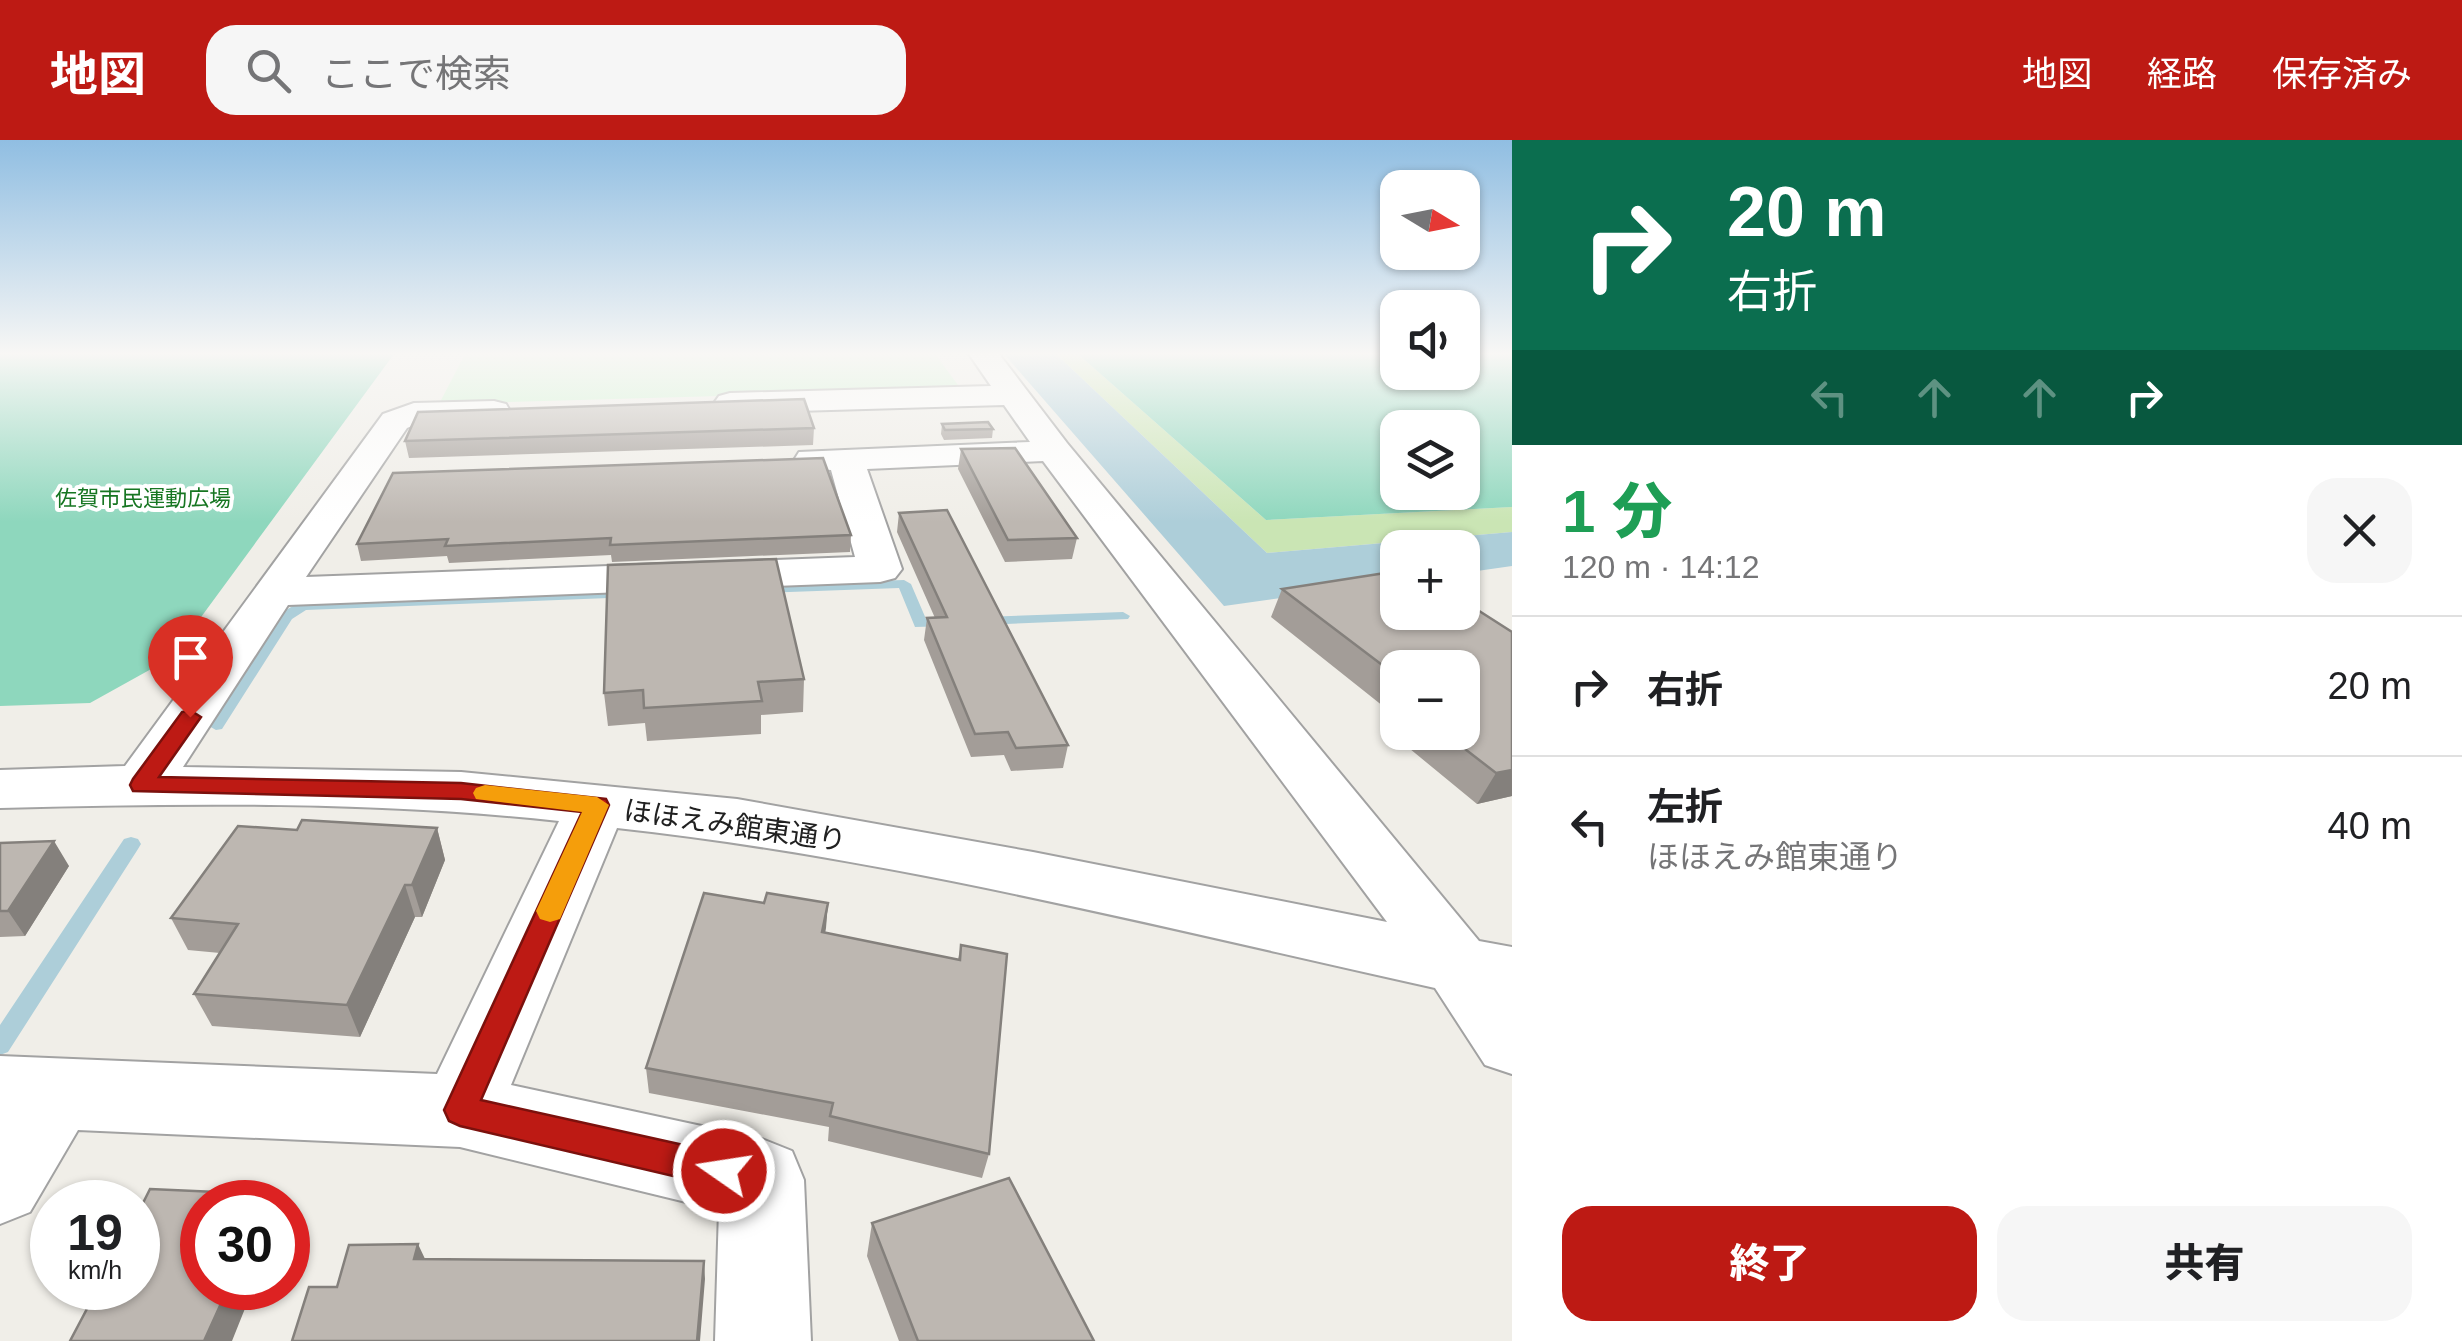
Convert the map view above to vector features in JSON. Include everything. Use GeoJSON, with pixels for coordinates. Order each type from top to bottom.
{"type":"FeatureCollection","features":[{"type":"Feature","properties":{"kind":"street"},"geometry":{"type":"LineString","coordinates":[[142,785],[276,592],[374,474],[395,421],[414,413],[530,410]]}},
{"type":"Feature","properties":{"kind":"street"},"geometry":{"type":"LineString","coordinates":[[1023,410],[1485,971],[1512,1042]]}},
{"type":"Feature","properties":{"kind":"street"},"geometry":{"type":"LineString","coordinates":[[787,461],[1054,451]]}},
{"type":"Feature","properties":{"kind":"street"},"geometry":{"type":"LineString","coordinates":[[276,592],[880,568],[846,459]]}},
{"type":"Feature","properties":{"kind":"street","name":"ほほえみ館東通り"},"geometry":{"type":"LineString","coordinates":[[0,788],[142,785],[461,791],[737,820],[1033,875],[1485,971]]}},
{"type":"Feature","properties":{"kind":"street"},"geometry":{"type":"LineString","coordinates":[[460,1110],[597,805]]}},
{"type":"Feature","properties":{"kind":"street"},"geometry":{"type":"LineString","coordinates":[[0,1182],[28,1092],[460,1110],[762,1180],[763,1341]]}},
{"type":"Feature","properties":{"kind":"green space","name":"佐賀市民運動広場"},"geometry":{"type":"Polygon","coordinates":[[[0,410],[353,410],[171,658],[90,703],[0,706],[0,410]]]}},
{"type":"Feature","properties":{"kind":"green space"},"geometry":{"type":"Polygon","coordinates":[[[1115,410],[1141,410],[1266,520],[1512,507],[1512,532],[1480,535],[1480,530],[1380,530],[1380,543],[1267,553],[1115,410]]]}},
{"type":"Feature","properties":{"kind":"green space"},"geometry":{"type":"Polygon","coordinates":[[[1141,410],[1380,410],[1380,510],[1455,510],[1266,520],[1141,410]]]}},
{"type":"Feature","properties":{"kind":"green space"},"geometry":{"type":"Polygon","coordinates":[[[1480,410],[1512,410],[1512,507],[1480,509],[1480,410]]]}},
{"type":"Feature","properties":{"kind":"water"},"geometry":{"type":"Polygon","coordinates":[[[1053,410],[1115,410],[1267,553],[1380,543],[1380,584],[1224,606],[1053,410]]]}},
{"type":"Feature","properties":{"kind":"water"},"geometry":{"type":"Polygon","coordinates":[[[1512,532],[1512,566],[1480,571],[1480,535],[1512,532]]]}},
{"type":"Feature","properties":{"kind":"building"},"geometry":{"type":"Polygon","coordinates":[[[808,410],[814,428],[405,441],[418,412],[808,410]]]}},
{"type":"Feature","properties":{"kind":"building"},"geometry":{"type":"Polygon","coordinates":[[[988,422],[993,429],[945,430],[942,424],[988,422]]]}},
{"type":"Feature","properties":{"kind":"building"},"geometry":{"type":"Polygon","coordinates":[[[1015,448],[1077,538],[1008,540],[961,449],[1015,448]]]}},
{"type":"Feature","properties":{"kind":"building"},"geometry":{"type":"Polygon","coordinates":[[[823,458],[851,535],[610,545],[611,538],[445,546],[448,539],[357,544],[393,473],[823,458]]]}},
{"type":"Feature","properties":{"kind":"building"},"geometry":{"type":"Polygon","coordinates":[[[947,510],[1068,745],[1016,748],[1008,732],[975,734],[927,618],[947,617],[899,513],[947,510]]]}},
{"type":"Feature","properties":{"kind":"building"},"geometry":{"type":"Polygon","coordinates":[[[776,559],[804,679],[758,682],[762,701],[644,708],[643,690],[604,693],[608,565],[776,559]]]}},
{"type":"Feature","properties":{"kind":"building"},"geometry":{"type":"Polygon","coordinates":[[[1380,574],[1380,630],[1480,630],[1480,612],[1512,632],[1512,770],[1496,773],[1466,750],[1480,750],[1480,650],[1380,650],[1380,663],[1282,589],[1380,574]]]}},
{"type":"Feature","properties":{"kind":"building"},"geometry":{"type":"Polygon","coordinates":[[[302,820],[437,828],[412,885],[405,885],[347,1005],[194,994],[238,924],[171,918],[238,826],[297,830],[302,820]]]}},
{"type":"Feature","properties":{"kind":"building"},"geometry":{"type":"Polygon","coordinates":[[[54,841],[8,911],[0,911],[0,843],[54,841]]]}},
{"type":"Feature","properties":{"kind":"building"},"geometry":{"type":"Polygon","coordinates":[[[704,893],[764,903],[767,893],[828,903],[822,932],[960,960],[961,945],[1007,954],[989,1154],[830,1116],[833,1103],[646,1068],[704,893]]]}},
{"type":"Feature","properties":{"kind":"building"},"geometry":{"type":"Polygon","coordinates":[[[1009,1178],[1094,1341],[918,1341],[872,1223],[1009,1178]]]}},
{"type":"Feature","properties":{"kind":"building"},"geometry":{"type":"Polygon","coordinates":[[[160,1189],[180,1190],[180,1310],[218,1310],[204,1341],[70,1341],[86,1310],[160,1310],[160,1189]]]}},
{"type":"Feature","properties":{"kind":"building"},"geometry":{"type":"Polygon","coordinates":[[[418,1244],[414,1259],[704,1261],[697,1341],[292,1341],[302,1310],[310,1310],[310,1287],[337,1287],[349,1245],[418,1244]]]}},
{"type":"Feature","properties":{"kind":"waterway"},"geometry":{"type":"LineString","coordinates":[[759,589],[904,584],[920,624],[946,623]]}},
{"type":"Feature","properties":{"kind":"waterway"},"geometry":{"type":"LineString","coordinates":[[216,725],[286,616],[303,606],[629,594]]}},
{"type":"Feature","properties":{"kind":"waterway"},"geometry":{"type":"LineString","coordinates":[[982,621],[1123,616]]}},
{"type":"Feature","properties":{"kind":"waterway"},"geometry":{"type":"LineString","coordinates":[[0,1045],[131,844]]}},
{"type":"Feature","properties":{"kind":"slow traffic"},"geometry":{"type":"LineString","coordinates":[[485,793],[597,805],[550,911]]}},
{"type":"Feature","properties":{"kind":"route"},"geometry":{"type":"LineString","coordinates":[[190,717],[142,785],[461,791],[597,805],[460,1110],[724,1171]]}}]}
